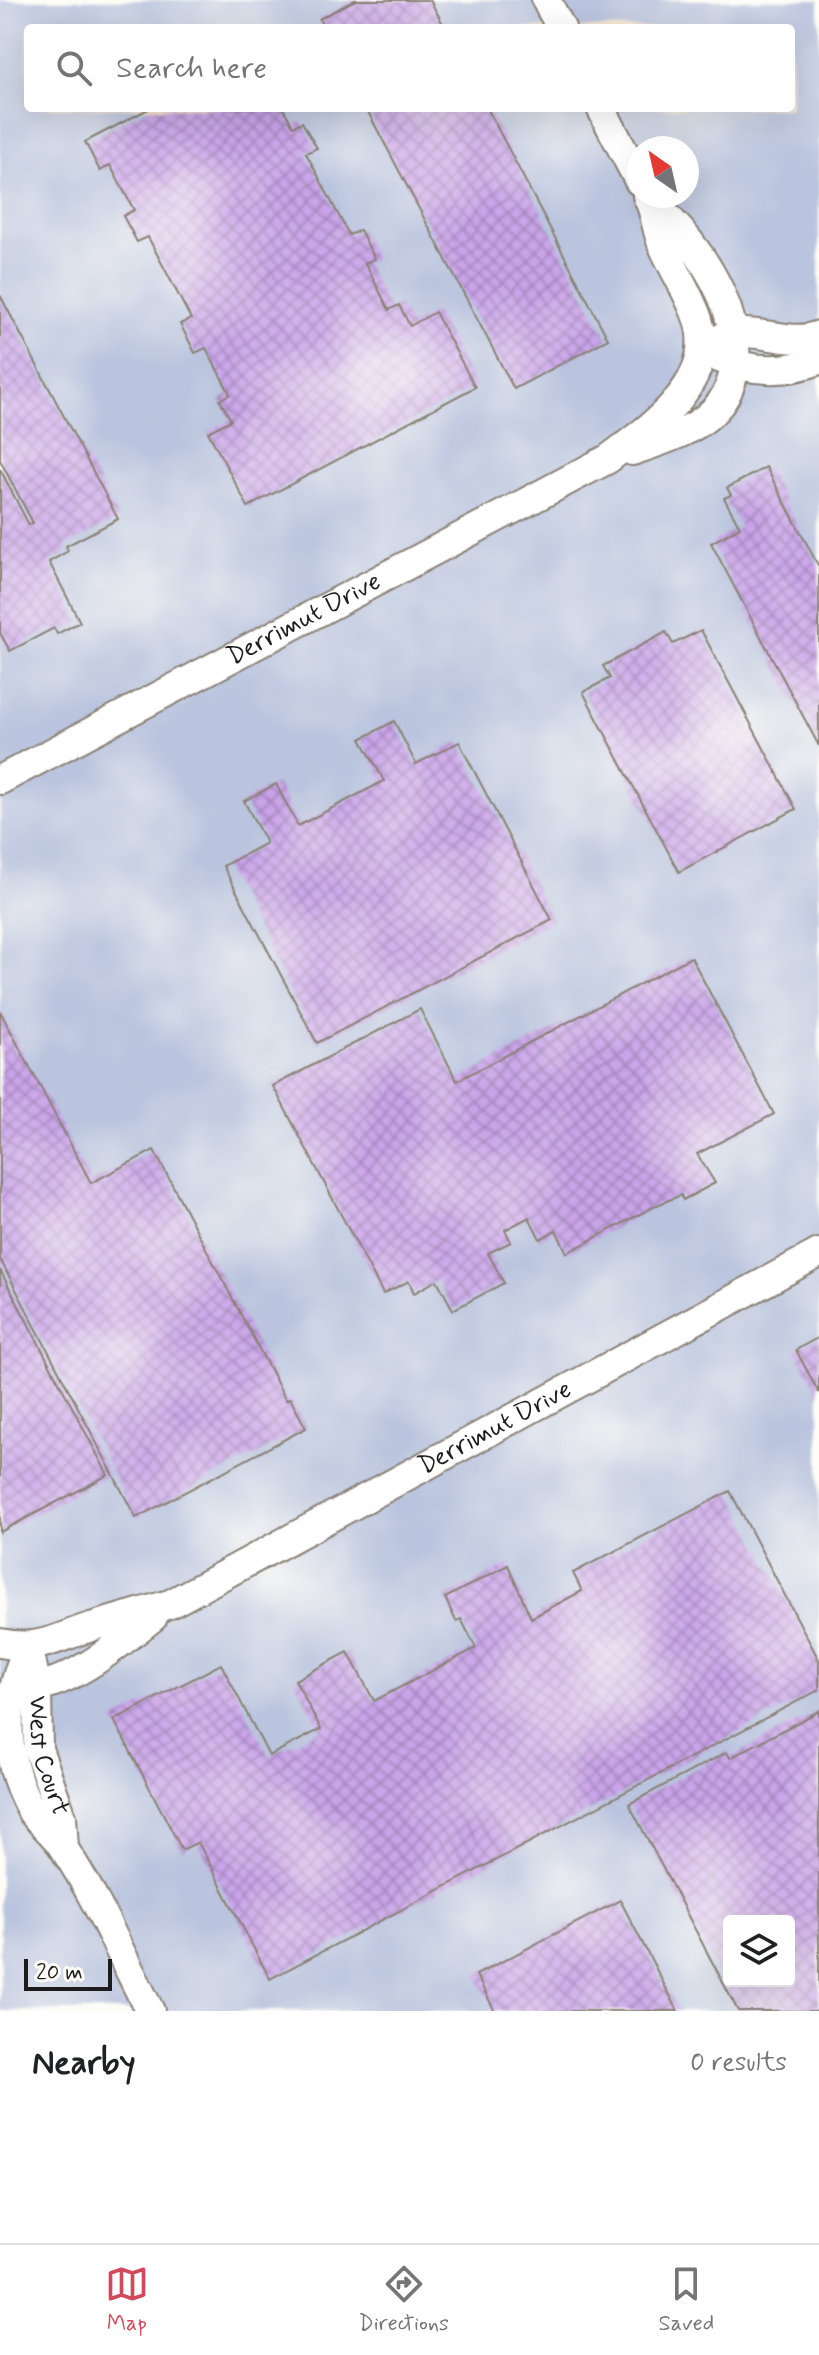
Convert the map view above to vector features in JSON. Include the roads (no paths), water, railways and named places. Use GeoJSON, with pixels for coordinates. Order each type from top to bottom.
{"type":"FeatureCollection","features":[{"type":"Feature","properties":{"kind":"street"},"geometry":{"type":"LineString","coordinates":[[546,0],[559,24]]}},
{"type":"Feature","properties":{"kind":"street","name":"Derrimut Drive"},"geometry":{"type":"LineString","coordinates":[[603,112],[627,157]]}},
{"type":"Feature","properties":{"kind":"street","name":"Derrimut Drive"},"geometry":{"type":"LineString","coordinates":[[608,459],[679,401],[693,380],[699,350],[697,316],[662,245],[651,208]]}},
{"type":"Feature","properties":{"kind":"street","name":"Derrimut Drive"},"geometry":{"type":"LineString","coordinates":[[0,780],[608,459],[668,439],[704,418],[722,400],[733,364],[735,331],[729,310],[682,229],[661,208]]}},
{"type":"Feature","properties":{"kind":"street"},"geometry":{"type":"LineString","coordinates":[[699,350],[735,331],[789,338],[819,335]]}},
{"type":"Feature","properties":{"kind":"street"},"geometry":{"type":"LineString","coordinates":[[699,350],[733,364],[782,370],[819,360]]}},
{"type":"Feature","properties":{"kind":"street","name":"Derrimut Drive"},"geometry":{"type":"LineString","coordinates":[[16,1688],[107,1652],[170,1604],[819,1253]]}},
{"type":"Feature","properties":{"kind":"street","name":"Derrimut Drive"},"geometry":{"type":"LineString","coordinates":[[0,1643],[28,1646],[53,1643],[87,1628],[170,1604]]}},
{"type":"Feature","properties":{"kind":"street","name":"West Court"},"geometry":{"type":"LineString","coordinates":[[28,1646],[3,1730],[8,1767],[30,1810],[64,1848],[150,2011]]}}]}
